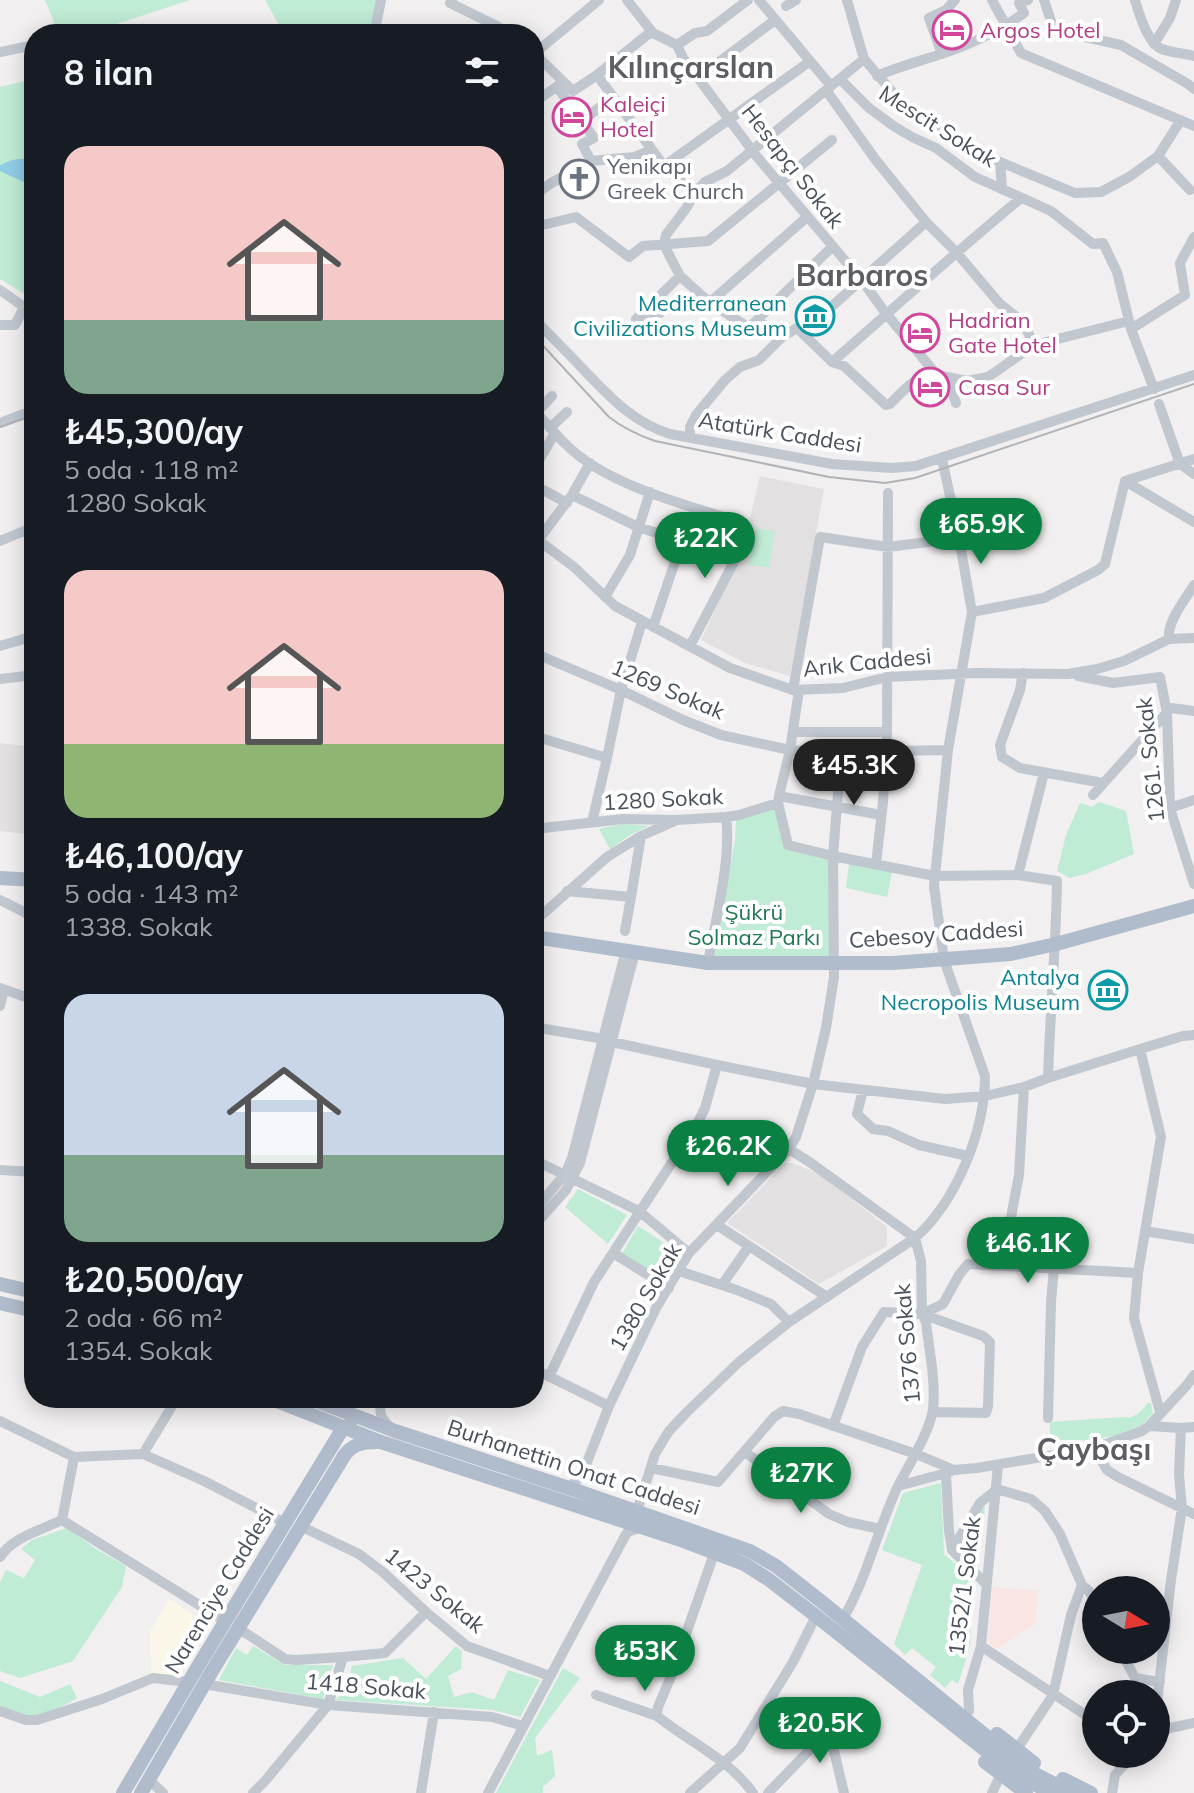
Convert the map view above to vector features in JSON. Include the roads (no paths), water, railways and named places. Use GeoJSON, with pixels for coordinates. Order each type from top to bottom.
{"type":"FeatureCollection","features":[{"type":"Feature","properties":{"kind":"main road"},"geometry":{"type":"LineString","coordinates":[[0,878],[24,879]]}},
{"type":"Feature","properties":{"kind":"main road","name":"Cebesoy Caddesi"},"geometry":{"type":"LineString","coordinates":[[544,938],[708,963],[944,960],[1011,954],[1194,906]]}},
{"type":"Feature","properties":{"kind":"main road"},"geometry":{"type":"LineString","coordinates":[[0,1284],[24,1290]]}},
{"type":"Feature","properties":{"kind":"main road"},"geometry":{"type":"LineString","coordinates":[[0,1303],[24,1309]]}},
{"type":"Feature","properties":{"kind":"main road"},"geometry":{"type":"LineString","coordinates":[[294,1408],[381,1442],[715,1551],[744,1564],[923,1693]]}},
{"type":"Feature","properties":{"kind":"main road","name":"Burhanettin Onat Caddesi"},"geometry":{"type":"LineString","coordinates":[[334,1408],[750,1551],[776,1566],[843,1619],[1020,1776],[1051,1793]]}},
{"type":"Feature","properties":{"kind":"main road"},"geometry":{"type":"LineString","coordinates":[[343,1428],[362,1420]]}},
{"type":"Feature","properties":{"kind":"main road","name":"Narenciye Caddesi"},"geometry":{"type":"LineString","coordinates":[[145,1787],[343,1428]]}},
{"type":"Feature","properties":{"kind":"main road","name":"Narenciye Caddesi"},"geometry":{"type":"LineString","coordinates":[[292,1524],[348,1450],[365,1442],[381,1442]]}},
{"type":"Feature","properties":{"kind":"main road","name":"Narenciye Caddesi"},"geometry":{"type":"LineString","coordinates":[[123,1793],[188,1682],[232,1625]]}},
{"type":"Feature","properties":{"kind":"main road","name":"Burhanettin Onat Caddesi"},"geometry":{"type":"LineString","coordinates":[[923,1693],[941,1693],[1044,1769],[1091,1793]]}},
{"type":"Feature","properties":{"kind":"main road","name":"Burhanettin Onat Caddesi"},"geometry":{"type":"LineString","coordinates":[[923,1693],[925,1711],[1026,1793]]}},
{"type":"Feature","properties":{"kind":"main road","name":"Burhanettin Onat Caddesi"},"geometry":{"type":"LineString","coordinates":[[923,1693],[1023,1766],[1072,1793]]}},
{"type":"Feature","properties":{"kind":"street"},"geometry":{"type":"LineString","coordinates":[[376,24],[381,0]]}},
{"type":"Feature","properties":{"kind":"street"},"geometry":{"type":"LineString","coordinates":[[452,0],[450,3],[493,24]]}},
{"type":"Feature","properties":{"kind":"street"},"geometry":{"type":"LineString","coordinates":[[544,45],[599,0]]}},
{"type":"Feature","properties":{"kind":"street"},"geometry":{"type":"LineString","coordinates":[[560,84],[573,91],[653,33],[627,0]]}},
{"type":"Feature","properties":{"kind":"street"},"geometry":{"type":"LineString","coordinates":[[677,45],[695,33],[707,31],[748,0]]}},
{"type":"Feature","properties":{"kind":"street"},"geometry":{"type":"LineString","coordinates":[[759,0],[809,62],[832,85],[875,159],[926,222],[1000,304],[1023,322],[1034,345]]}},
{"type":"Feature","properties":{"kind":"street"},"geometry":{"type":"LineString","coordinates":[[847,0],[864,59],[902,103],[1000,162],[1075,193],[1101,192],[1129,177],[1158,156],[1181,120]]}},
{"type":"Feature","properties":{"kind":"street"},"geometry":{"type":"LineString","coordinates":[[942,54],[929,18],[946,10],[955,0]]}},
{"type":"Feature","properties":{"kind":"street"},"geometry":{"type":"LineString","coordinates":[[992,0],[1021,53],[1194,126]]}},
{"type":"Feature","properties":{"kind":"street"},"geometry":{"type":"LineString","coordinates":[[877,76],[942,54],[1007,25],[1024,13],[1019,3],[1028,0]]}},
{"type":"Feature","properties":{"kind":"street"},"geometry":{"type":"LineString","coordinates":[[1044,0],[1054,30],[1121,45],[1194,89]]}},
{"type":"Feature","properties":{"kind":"street"},"geometry":{"type":"LineString","coordinates":[[1121,0],[1135,1],[1154,44],[1161,49],[1194,56]]}},
{"type":"Feature","properties":{"kind":"street"},"geometry":{"type":"LineString","coordinates":[[1154,44],[1170,18],[1176,0]]}},
{"type":"Feature","properties":{"kind":"street"},"geometry":{"type":"LineString","coordinates":[[699,77],[775,20]]}},
{"type":"Feature","properties":{"kind":"street","name":"Hesapçı Sokak"},"geometry":{"type":"LineString","coordinates":[[653,33],[677,45],[683,58],[758,158],[887,314],[942,375],[956,403]]}},
{"type":"Feature","properties":{"kind":"street"},"geometry":{"type":"LineString","coordinates":[[0,52],[24,47]]}},
{"type":"Feature","properties":{"kind":"street"},"geometry":{"type":"LineString","coordinates":[[832,247],[749,328],[709,302],[680,276],[664,245],[666,235],[705,182],[727,171],[864,59]]}},
{"type":"Feature","properties":{"kind":"street"},"geometry":{"type":"LineString","coordinates":[[664,166],[809,62]]}},
{"type":"Feature","properties":{"kind":"street"},"geometry":{"type":"LineString","coordinates":[[544,65],[560,84],[594,138],[582,144],[591,161]]}},
{"type":"Feature","properties":{"kind":"street"},"geometry":{"type":"LineString","coordinates":[[597,75],[664,166],[694,194]]}},
{"type":"Feature","properties":{"kind":"street"},"geometry":{"type":"LineString","coordinates":[[544,95],[560,84]]}},
{"type":"Feature","properties":{"kind":"street","name":"Mescit Sokak"},"geometry":{"type":"LineString","coordinates":[[832,85],[895,127],[936,148],[975,177],[1051,211],[1093,244],[1103,243],[1117,272],[1130,325],[1154,389]]}},
{"type":"Feature","properties":{"kind":"street"},"geometry":{"type":"LineString","coordinates":[[582,121],[613,97]]}},
{"type":"Feature","properties":{"kind":"street"},"geometry":{"type":"LineString","coordinates":[[544,225],[576,217],[629,257],[643,246],[708,241],[832,140]]}},
{"type":"Feature","properties":{"kind":"street"},"geometry":{"type":"LineString","coordinates":[[544,189],[591,161],[634,157],[651,150]]}},
{"type":"Feature","properties":{"kind":"street"},"geometry":{"type":"LineString","coordinates":[[1158,156],[1190,190]]}},
{"type":"Feature","properties":{"kind":"street"},"geometry":{"type":"LineString","coordinates":[[1000,162],[1002,188]]}},
{"type":"Feature","properties":{"kind":"street"},"geometry":{"type":"LineString","coordinates":[[832,362],[1021,198]]}},
{"type":"Feature","properties":{"kind":"street"},"geometry":{"type":"LineString","coordinates":[[709,302],[807,217]]}},
{"type":"Feature","properties":{"kind":"street"},"geometry":{"type":"LineString","coordinates":[[690,438],[690,427],[708,397],[737,368],[759,360],[782,337],[830,308],[926,222]]}},
{"type":"Feature","properties":{"kind":"street"},"geometry":{"type":"LineString","coordinates":[[797,328],[832,362],[844,366],[886,405],[927,374],[967,381],[988,377],[1034,345],[1130,325],[1185,295],[1180,263],[1194,237]]}},
{"type":"Feature","properties":{"kind":"street"},"geometry":{"type":"LineString","coordinates":[[660,313],[636,319],[680,276]]}},
{"type":"Feature","properties":{"kind":"street"},"geometry":{"type":"LineString","coordinates":[[0,290],[24,307]]}},
{"type":"Feature","properties":{"kind":"street"},"geometry":{"type":"LineString","coordinates":[[0,325],[15,325],[24,316]]}},
{"type":"Feature","properties":{"kind":"street"},"geometry":{"type":"LineString","coordinates":[[757,320],[782,337]]}},
{"type":"Feature","properties":{"kind":"street","name":"Atatürk Caddesi"},"geometry":{"type":"LineString","coordinates":[[544,329],[623,410],[652,428],[832,464],[892,468],[916,466],[1194,375]]}},
{"type":"Feature","properties":{"kind":"street"},"geometry":{"type":"LineString","coordinates":[[544,404],[552,396]]}},
{"type":"Feature","properties":{"kind":"street"},"geometry":{"type":"LineString","coordinates":[[1159,404],[1180,464],[1194,474]]}},
{"type":"Feature","properties":{"kind":"street"},"geometry":{"type":"LineString","coordinates":[[544,449],[567,412]]}},
{"type":"Feature","properties":{"kind":"street"},"geometry":{"type":"LineString","coordinates":[[0,423],[24,414]]}},
{"type":"Feature","properties":{"kind":"street"},"geometry":{"type":"LineString","coordinates":[[544,422],[574,452],[608,473],[650,492],[744,523],[736,558],[690,646]]}},
{"type":"Feature","properties":{"kind":"street"},"geometry":{"type":"LineString","coordinates":[[637,1511],[655,1454],[669,1431],[739,1362],[789,1322],[926,1228],[947,1198],[979,1128],[985,1076],[944,960],[934,886],[948,750],[972,612],[942,459]]}},
{"type":"Feature","properties":{"kind":"street"},"geometry":{"type":"LineString","coordinates":[[1125,481],[1194,459]]}},
{"type":"Feature","properties":{"kind":"street"},"geometry":{"type":"LineString","coordinates":[[544,532],[570,499],[590,463]]}},
{"type":"Feature","properties":{"kind":"street"},"geometry":{"type":"LineString","coordinates":[[1125,481],[1194,522]]}},
{"type":"Feature","properties":{"kind":"street"},"geometry":{"type":"LineString","coordinates":[[972,612],[1044,598],[1098,570],[1105,564],[1125,481]]}},
{"type":"Feature","properties":{"kind":"street"},"geometry":{"type":"LineString","coordinates":[[544,489],[638,527],[736,558]]}},
{"type":"Feature","properties":{"kind":"street"},"geometry":{"type":"LineString","coordinates":[[605,597],[630,555],[650,492]]}},
{"type":"Feature","properties":{"kind":"street"},"geometry":{"type":"LineString","coordinates":[[876,864],[887,732],[888,493]]}},
{"type":"Feature","properties":{"kind":"street"},"geometry":{"type":"LineString","coordinates":[[0,541],[24,531]]}},
{"type":"Feature","properties":{"kind":"street"},"geometry":{"type":"LineString","coordinates":[[959,538],[888,547],[820,537],[796,690],[793,732],[778,799],[788,845],[935,876],[1018,875],[1057,881],[1048,1078]]}},
{"type":"Feature","properties":{"kind":"street"},"geometry":{"type":"LineString","coordinates":[[653,627],[682,541]]}},
{"type":"Feature","properties":{"kind":"street","name":"Arık Caddesi"},"geometry":{"type":"LineString","coordinates":[[544,547],[574,567],[615,606],[642,622],[730,668],[796,690],[843,688],[887,677],[1068,674]]}},
{"type":"Feature","properties":{"kind":"street"},"geometry":{"type":"LineString","coordinates":[[1169,639],[1168,632],[1194,585]]}},
{"type":"Feature","properties":{"kind":"street"},"geometry":{"type":"LineString","coordinates":[[592,822],[621,690],[642,622]]}},
{"type":"Feature","properties":{"kind":"street"},"geometry":{"type":"LineString","coordinates":[[1068,674],[1124,661],[1169,639],[1194,638]]}},
{"type":"Feature","properties":{"kind":"street"},"geometry":{"type":"LineString","coordinates":[[0,646],[24,639]]}},
{"type":"Feature","properties":{"kind":"street","name":"1269 Sokak"},"geometry":{"type":"LineString","coordinates":[[544,657],[721,735],[790,750],[841,755],[948,750]]}},
{"type":"Feature","properties":{"kind":"street"},"geometry":{"type":"LineString","coordinates":[[1023,673],[1000,745],[1002,757],[1020,768],[1103,783]]}},
{"type":"Feature","properties":{"kind":"street","name":"1261. Sokak"},"geometry":{"type":"LineString","coordinates":[[1068,674],[1113,683],[1160,677],[1167,713],[1170,808],[1194,884]]}},
{"type":"Feature","properties":{"kind":"street"},"geometry":{"type":"LineString","coordinates":[[932,675],[957,691]]}},
{"type":"Feature","properties":{"kind":"street"},"geometry":{"type":"LineString","coordinates":[[0,679],[24,676]]}},
{"type":"Feature","properties":{"kind":"street"},"geometry":{"type":"LineString","coordinates":[[1093,795],[1171,708],[1194,711]]}},
{"type":"Feature","properties":{"kind":"street"},"geometry":{"type":"LineString","coordinates":[[793,732],[887,732]]}},
{"type":"Feature","properties":{"kind":"street"},"geometry":{"type":"LineString","coordinates":[[544,739],[607,758]]}},
{"type":"Feature","properties":{"kind":"street","name":"1380 Sokak"},"geometry":{"type":"LineString","coordinates":[[569,1488],[582,1475],[609,1406],[656,1308],[689,1253],[789,1149],[796,1137],[826,1028],[836,963],[833,856],[841,755]]}},
{"type":"Feature","properties":{"kind":"street"},"geometry":{"type":"LineString","coordinates":[[1018,875],[1044,773]]}},
{"type":"Feature","properties":{"kind":"street","name":"1280 Sokak"},"geometry":{"type":"LineString","coordinates":[[544,828],[623,819],[726,817],[778,799],[881,815]]}},
{"type":"Feature","properties":{"kind":"street"},"geometry":{"type":"LineString","coordinates":[[1170,808],[1194,800]]}},
{"type":"Feature","properties":{"kind":"street"},"geometry":{"type":"LineString","coordinates":[[708,963],[728,831],[726,817]]}},
{"type":"Feature","properties":{"kind":"street"},"geometry":{"type":"LineString","coordinates":[[544,913],[607,857],[641,836],[676,820]]}},
{"type":"Feature","properties":{"kind":"street"},"geometry":{"type":"LineString","coordinates":[[625,931],[641,836]]}},
{"type":"Feature","properties":{"kind":"street"},"geometry":{"type":"LineString","coordinates":[[567,891],[631,897]]}},
{"type":"Feature","properties":{"kind":"street"},"geometry":{"type":"LineString","coordinates":[[0,900],[24,912]]}},
{"type":"Feature","properties":{"kind":"street"},"geometry":{"type":"LineString","coordinates":[[544,1215],[566,1190],[572,1158],[608,1040],[630,951]]}},
{"type":"Feature","properties":{"kind":"street"},"geometry":{"type":"LineString","coordinates":[[0,1006],[2,989],[24,997]]}},
{"type":"Feature","properties":{"kind":"street"},"geometry":{"type":"LineString","coordinates":[[544,1029],[813,1084],[945,1099],[985,1096],[1024,1087],[1140,1049],[1194,1035]]}},
{"type":"Feature","properties":{"kind":"street"},"geometry":{"type":"LineString","coordinates":[[1140,1049],[1161,1137],[1138,1273],[1134,1318],[1160,1412]]}},
{"type":"Feature","properties":{"kind":"street"},"geometry":{"type":"LineString","coordinates":[[549,1377],[594,1282],[697,1124],[705,1108],[717,1065]]}},
{"type":"Feature","properties":{"kind":"street"},"geometry":{"type":"LineString","coordinates":[[1002,1265],[1019,1175],[1024,1087]]}},
{"type":"Feature","properties":{"kind":"street"},"geometry":{"type":"LineString","coordinates":[[863,1090],[857,1114],[873,1129],[888,1131],[919,1145],[968,1156]]}},
{"type":"Feature","properties":{"kind":"street"},"geometry":{"type":"LineString","coordinates":[[789,1149],[915,1238]]}},
{"type":"Feature","properties":{"kind":"street"},"geometry":{"type":"LineString","coordinates":[[544,1165],[639,1211],[689,1253]]}},
{"type":"Feature","properties":{"kind":"street"},"geometry":{"type":"LineString","coordinates":[[0,1170],[24,1171]]}},
{"type":"Feature","properties":{"kind":"street"},"geometry":{"type":"LineString","coordinates":[[544,1201],[569,1176]]}},
{"type":"Feature","properties":{"kind":"street"},"geometry":{"type":"LineString","coordinates":[[717,1225],[827,1297]]}},
{"type":"Feature","properties":{"kind":"street"},"geometry":{"type":"LineString","coordinates":[[1145,1231],[1194,1239]]}},
{"type":"Feature","properties":{"kind":"street","name":"1376 Sokak"},"geometry":{"type":"LineString","coordinates":[[843,1619],[851,1607],[898,1486],[916,1454],[933,1412],[934,1385],[926,1322],[922,1314],[921,1261],[915,1238]]}},
{"type":"Feature","properties":{"kind":"street"},"geometry":{"type":"LineString","coordinates":[[722,1285],[749,1246]]}},
{"type":"Feature","properties":{"kind":"street"},"geometry":{"type":"LineString","coordinates":[[613,1253],[669,1288]]}},
{"type":"Feature","properties":{"kind":"street"},"geometry":{"type":"LineString","coordinates":[[922,1314],[943,1304],[968,1264],[1138,1273]]}},
{"type":"Feature","properties":{"kind":"street"},"geometry":{"type":"LineString","coordinates":[[1048,1418],[1054,1268]]}},
{"type":"Feature","properties":{"kind":"street"},"geometry":{"type":"LineString","coordinates":[[679,1271],[771,1304],[789,1322]]}},
{"type":"Feature","properties":{"kind":"street"},"geometry":{"type":"LineString","coordinates":[[833,1426],[862,1347],[884,1312],[922,1314],[983,1336],[990,1342],[986,1413],[933,1412]]}},
{"type":"Feature","properties":{"kind":"street"},"geometry":{"type":"LineString","coordinates":[[544,1374],[609,1406]]}},
{"type":"Feature","properties":{"kind":"street"},"geometry":{"type":"LineString","coordinates":[[898,1486],[950,1472],[1095,1448],[1142,1431],[1194,1375]]}},
{"type":"Feature","properties":{"kind":"street"},"geometry":{"type":"LineString","coordinates":[[0,1421],[74,1457],[143,1454],[171,1408]]}},
{"type":"Feature","properties":{"kind":"street"},"geometry":{"type":"LineString","coordinates":[[362,1420],[374,1408]]}},
{"type":"Feature","properties":{"kind":"street"},"geometry":{"type":"LineString","coordinates":[[381,1408],[382,1420],[395,1431]]}},
{"type":"Feature","properties":{"kind":"street"},"geometry":{"type":"LineString","coordinates":[[651,1468],[718,1482],[774,1417],[783,1411],[916,1454],[950,1472]]}},
{"type":"Feature","properties":{"kind":"street"},"geometry":{"type":"LineString","coordinates":[[1149,1426],[1194,1427]]}},
{"type":"Feature","properties":{"kind":"street"},"geometry":{"type":"LineString","coordinates":[[1160,1680],[1182,1508],[1179,1475],[1181,1428]]}},
{"type":"Feature","properties":{"kind":"street"},"geometry":{"type":"LineString","coordinates":[[1095,1448],[1107,1470],[1194,1514]]}},
{"type":"Feature","properties":{"kind":"street"},"geometry":{"type":"LineString","coordinates":[[745,1452],[829,1514],[880,1529]]}},
{"type":"Feature","properties":{"kind":"street","name":"1423 Sokak"},"geometry":{"type":"LineString","coordinates":[[143,1454],[359,1554],[467,1646],[550,1676]]}},
{"type":"Feature","properties":{"kind":"street"},"geometry":{"type":"LineString","coordinates":[[62,1520],[74,1457]]}},
{"type":"Feature","properties":{"kind":"street","name":"1352/1 Sokak"},"geometry":{"type":"LineString","coordinates":[[969,1711],[968,1690],[981,1646],[998,1465]]}},
{"type":"Feature","properties":{"kind":"street"},"geometry":{"type":"LineString","coordinates":[[950,1472],[949,1531],[952,1550],[986,1584]]}},
{"type":"Feature","properties":{"kind":"street"},"geometry":{"type":"LineString","coordinates":[[952,1550],[980,1503],[997,1489],[1031,1499],[1045,1511],[1060,1534],[1082,1585],[1071,1615],[1053,1695],[1017,1749]]}},
{"type":"Feature","properties":{"kind":"street"},"geometry":{"type":"LineString","coordinates":[[0,1557],[5,1549],[21,1538],[62,1520]]}},
{"type":"Feature","properties":{"kind":"street"},"geometry":{"type":"LineString","coordinates":[[62,1520],[285,1659],[385,1653],[426,1612]]}},
{"type":"Feature","properties":{"kind":"street"},"geometry":{"type":"LineString","coordinates":[[488,1793],[625,1536],[641,1527]]}},
{"type":"Feature","properties":{"kind":"street"},"geometry":{"type":"LineString","coordinates":[[657,1716],[715,1551]]}},
{"type":"Feature","properties":{"kind":"street"},"geometry":{"type":"LineString","coordinates":[[690,1793],[740,1748],[793,1662],[816,1616]]}},
{"type":"Feature","properties":{"kind":"street"},"geometry":{"type":"LineString","coordinates":[[981,1646],[1082,1713]]}},
{"type":"Feature","properties":{"kind":"street"},"geometry":{"type":"LineString","coordinates":[[253,1793],[328,1705],[343,1657]]}},
{"type":"Feature","properties":{"kind":"street"},"geometry":{"type":"LineString","coordinates":[[1128,1664],[1135,1678],[1148,1680]]}},
{"type":"Feature","properties":{"kind":"street"},"geometry":{"type":"LineString","coordinates":[[0,1711],[26,1720],[37,1720],[153,1678],[188,1682]]}},
{"type":"Feature","properties":{"kind":"street","name":"1418 Sokak"},"geometry":{"type":"LineString","coordinates":[[204,1684],[328,1705],[492,1717],[523,1726]]}},
{"type":"Feature","properties":{"kind":"street"},"geometry":{"type":"LineString","coordinates":[[596,1695],[657,1716],[722,1763],[753,1793]]}},
{"type":"Feature","properties":{"kind":"street"},"geometry":{"type":"LineString","coordinates":[[768,1793],[829,1730],[859,1720],[870,1710]]}},
{"type":"Feature","properties":{"kind":"street"},"geometry":{"type":"LineString","coordinates":[[421,1793],[434,1712]]}},
{"type":"Feature","properties":{"kind":"street"},"geometry":{"type":"LineString","coordinates":[[1170,1728],[1194,1723]]}},
{"type":"Feature","properties":{"kind":"street"},"geometry":{"type":"LineString","coordinates":[[829,1730],[844,1793]]}},
{"type":"Feature","properties":{"kind":"street"},"geometry":{"type":"LineString","coordinates":[[1112,1793],[1115,1775],[1121,1768]]}},
{"type":"Feature","properties":{"kind":"street"},"geometry":{"type":"LineString","coordinates":[[992,1793],[1001,1774]]}},
{"type":"Feature","properties":{"kind":"street"},"geometry":{"type":"LineString","coordinates":[[145,1787],[163,1793]]}},
{"type":"Feature","properties":{"kind":"water"},"geometry":{"type":"Polygon","coordinates":[[[24,158],[24,182],[0,171],[0,165],[24,158]]]}},
{"type":"Feature","properties":{"kind":"tram line"},"geometry":{"type":"LineString","coordinates":[[544,347],[609,417],[655,441],[829,477],[885,483],[915,478],[1194,384]]}},
{"type":"Feature","properties":{"kind":"tram line"},"geometry":{"type":"LineString","coordinates":[[0,427],[24,419]]}},
{"type":"Feature","properties":{"kind":"place","name":"Argos Hotel"},"geometry":{"type":"Point","coordinates":[952,30]}},
{"type":"Feature","properties":{"kind":"place","name":"Kaleiçi Hotel"},"geometry":{"type":"Point","coordinates":[572,117]}},
{"type":"Feature","properties":{"kind":"place","name":"Yenikapı Greek Church"},"geometry":{"type":"Point","coordinates":[579,179]}},
{"type":"Feature","properties":{"kind":"place","name":"Mediterranean Civilizations Museum"},"geometry":{"type":"Point","coordinates":[815,316]}},
{"type":"Feature","properties":{"kind":"place","name":"Hadrian Gate Hotel"},"geometry":{"type":"Point","coordinates":[920,333]}},
{"type":"Feature","properties":{"kind":"place","name":"Casa Sur"},"geometry":{"type":"Point","coordinates":[930,387]}},
{"type":"Feature","properties":{"kind":"place","name":"Antalya Necropolis Museum"},"geometry":{"type":"Point","coordinates":[1108,990]}},
{"type":"Feature","properties":{"kind":"district","name":"Kılınçarslan"},"geometry":{"type":"Point","coordinates":[691,67]}},
{"type":"Feature","properties":{"kind":"district","name":"Barbaros"},"geometry":{"type":"Point","coordinates":[862,275]}},
{"type":"Feature","properties":{"kind":"district","name":"Çaybaşı"},"geometry":{"type":"Point","coordinates":[1094,1449]}},
{"type":"Feature","properties":{"kind":"park label","name":"Şükrü Solmaz Parkı"},"geometry":{"type":"Point","coordinates":[754,924]}}]}
